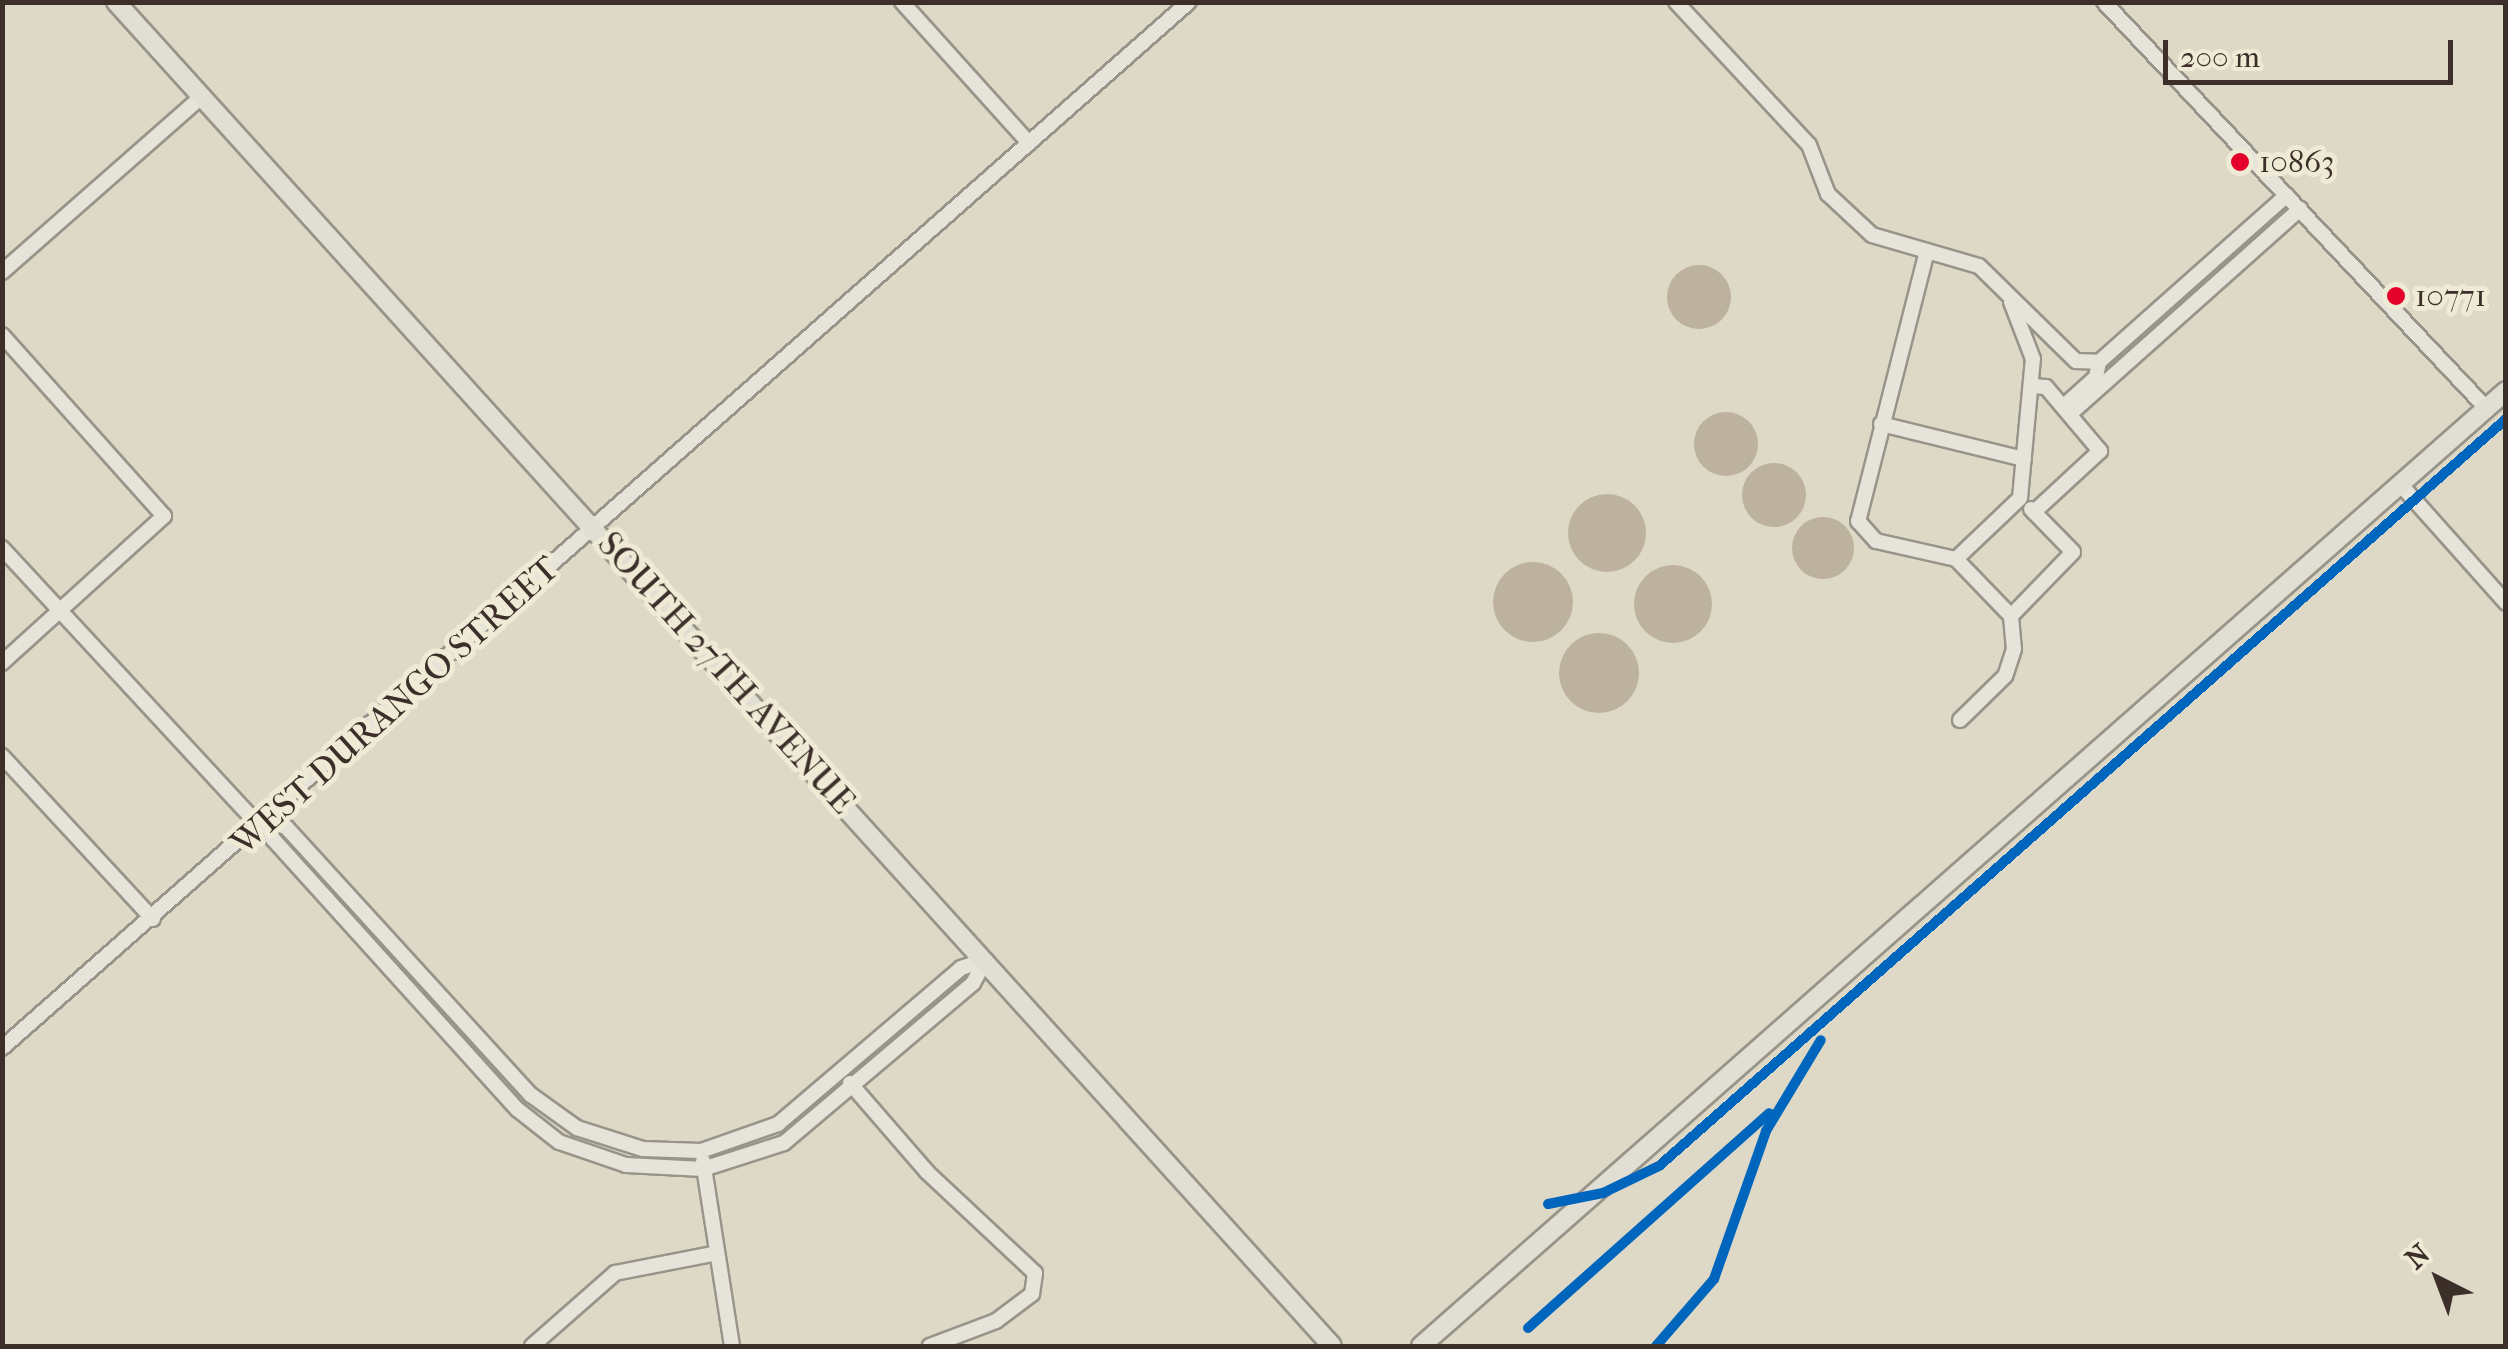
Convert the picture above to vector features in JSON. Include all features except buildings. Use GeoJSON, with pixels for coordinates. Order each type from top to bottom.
{"type":"FeatureCollection","features":[{"type":"Feature","properties":{"kind":"main road","name":"SOUTH 27TH AVENUE"},"geometry":{"type":"LineString","coordinates":[[116,2],[1332,1346]]}},
{"type":"Feature","properties":{"kind":"main road"},"geometry":{"type":"LineString","coordinates":[[1420,1346],[2506,391]]}},
{"type":"Feature","properties":{"kind":"street"},"geometry":{"type":"LineString","coordinates":[[902,2],[1029,143]]}},
{"type":"Feature","properties":{"kind":"street","name":"WEST DURANGO STREET"},"geometry":{"type":"LineString","coordinates":[[2,1048],[263,824],[1189,2]]}},
{"type":"Feature","properties":{"kind":"street"},"geometry":{"type":"LineString","coordinates":[[1676,2],[1809,145],[1828,194],[1872,236],[1979,266],[2076,361],[2099,362]]}},
{"type":"Feature","properties":{"kind":"street"},"geometry":{"type":"LineString","coordinates":[[2104,2],[2486,408]]}},
{"type":"Feature","properties":{"kind":"street"},"geometry":{"type":"LineString","coordinates":[[2,272],[201,97]]}},
{"type":"Feature","properties":{"kind":"street"},"geometry":{"type":"LineString","coordinates":[[2068,409],[2096,377],[2099,362],[2288,196]]}},
{"type":"Feature","properties":{"kind":"street"},"geometry":{"type":"LineString","coordinates":[[2068,409],[2300,209]]}},
{"type":"Feature","properties":{"kind":"street"},"geometry":{"type":"LineString","coordinates":[[2255,224],[2267,238]]}},
{"type":"Feature","properties":{"kind":"street"},"geometry":{"type":"LineString","coordinates":[[1928,251],[1858,521],[1876,541],[1956,559],[2010,616],[2014,649],[2005,676],[1960,720]]}},
{"type":"Feature","properties":{"kind":"street"},"geometry":{"type":"LineString","coordinates":[[1956,559],[2020,498],[2033,359],[2005,291]]}},
{"type":"Feature","properties":{"kind":"street"},"geometry":{"type":"LineString","coordinates":[[2,335],[164,516],[2,663]]}},
{"type":"Feature","properties":{"kind":"street"},"geometry":{"type":"LineString","coordinates":[[2031,386],[2046,387],[2100,451],[2034,512]]}},
{"type":"Feature","properties":{"kind":"street"},"geometry":{"type":"LineString","coordinates":[[1881,424],[2024,459]]}},
{"type":"Feature","properties":{"kind":"street"},"geometry":{"type":"LineString","coordinates":[[2401,485],[2506,603]]}},
{"type":"Feature","properties":{"kind":"street"},"geometry":{"type":"LineString","coordinates":[[2010,616],[2073,552],[2020,498]]}},
{"type":"Feature","properties":{"kind":"street"},"geometry":{"type":"LineString","coordinates":[[2,548],[263,824],[540,1128],[626,1165],[703,1169],[767,1152],[854,1088],[973,983],[986,960]]}},
{"type":"Feature","properties":{"kind":"street"},"geometry":{"type":"LineString","coordinates":[[2,756],[153,919]]}},
{"type":"Feature","properties":{"kind":"street"},"geometry":{"type":"LineString","coordinates":[[263,824],[286,826],[518,1083],[558,1117],[617,1144],[702,1150],[778,1124],[842,1074],[961,968],[986,960]]}},
{"type":"Feature","properties":{"kind":"street"},"geometry":{"type":"LineString","coordinates":[[842,1074],[927,1172],[1035,1273],[1032,1294],[996,1321],[930,1346]]}},
{"type":"Feature","properties":{"kind":"street"},"geometry":{"type":"LineString","coordinates":[[702,1150],[714,1254],[732,1346]]}},
{"type":"Feature","properties":{"kind":"street"},"geometry":{"type":"LineString","coordinates":[[532,1346],[615,1273],[714,1254]]}},
{"type":"Feature","properties":{"kind":"shaded area"},"geometry":{"type":"Polygon","coordinates":[[[1699,265],[1721,275],[1731,297],[1721,319],[1699,329],[1677,319],[1667,297],[1677,275],[1699,265]]]}},
{"type":"Feature","properties":{"kind":"shaded area"},"geometry":{"type":"Polygon","coordinates":[[[1726,412],[1748,422],[1758,444],[1748,466],[1726,476],[1704,466],[1694,444],[1704,422],[1726,412]]]}},
{"type":"Feature","properties":{"kind":"shaded area"},"geometry":{"type":"Polygon","coordinates":[[[1774,463],[1796,473],[1806,495],[1796,517],[1774,527],[1752,517],[1742,495],[1752,473],[1774,463]]]}},
{"type":"Feature","properties":{"kind":"shaded area"},"geometry":{"type":"Polygon","coordinates":[[[1599,494],[1615,494],[1640,511],[1646,533],[1640,555],[1629,566],[1615,572],[1599,572],[1574,555],[1568,541],[1568,525],[1585,500],[1599,494]]]}},
{"type":"Feature","properties":{"kind":"shaded area"},"geometry":{"type":"Polygon","coordinates":[[[1823,517],[1845,526],[1854,548],[1845,570],[1823,579],[1801,570],[1792,548],[1801,526],[1823,517]]]}},
{"type":"Feature","properties":{"kind":"shaded area"},"geometry":{"type":"Polygon","coordinates":[[[1533,562],[1548,565],[1561,574],[1570,587],[1570,617],[1561,630],[1548,639],[1533,642],[1518,639],[1505,630],[1496,617],[1493,602],[1496,587],[1505,574],[1518,565],[1533,562]]]}},
{"type":"Feature","properties":{"kind":"shaded area"},"geometry":{"type":"Polygon","coordinates":[[[1673,565],[1688,568],[1700,577],[1709,589],[1709,619],[1700,631],[1688,640],[1673,643],[1658,640],[1646,631],[1637,619],[1634,604],[1637,589],[1646,577],[1658,568],[1673,565]]]}},
{"type":"Feature","properties":{"kind":"shaded area"},"geometry":{"type":"Polygon","coordinates":[[[1591,633],[1607,633],[1628,644],[1639,673],[1628,702],[1607,713],[1591,713],[1577,707],[1565,695],[1559,681],[1559,665],[1565,651],[1577,639],[1591,633]]]}},
{"type":"Feature","properties":{"kind":"transit line"},"geometry":{"type":"LineString","coordinates":[[1548,1204],[1603,1193],[1659,1166],[2506,419]]}},
{"type":"Feature","properties":{"kind":"transit line"},"geometry":{"type":"LineString","coordinates":[[1656,1346],[1714,1279],[1766,1131],[1821,1040]]}},
{"type":"Feature","properties":{"kind":"transit line"},"geometry":{"type":"LineString","coordinates":[[1528,1328],[1769,1113]]}},
{"type":"Feature","properties":{"kind":"place","name":"10863"},"geometry":{"type":"Point","coordinates":[2240,162]}},
{"type":"Feature","properties":{"kind":"place","name":"10771"},"geometry":{"type":"Point","coordinates":[2396,296]}}]}
